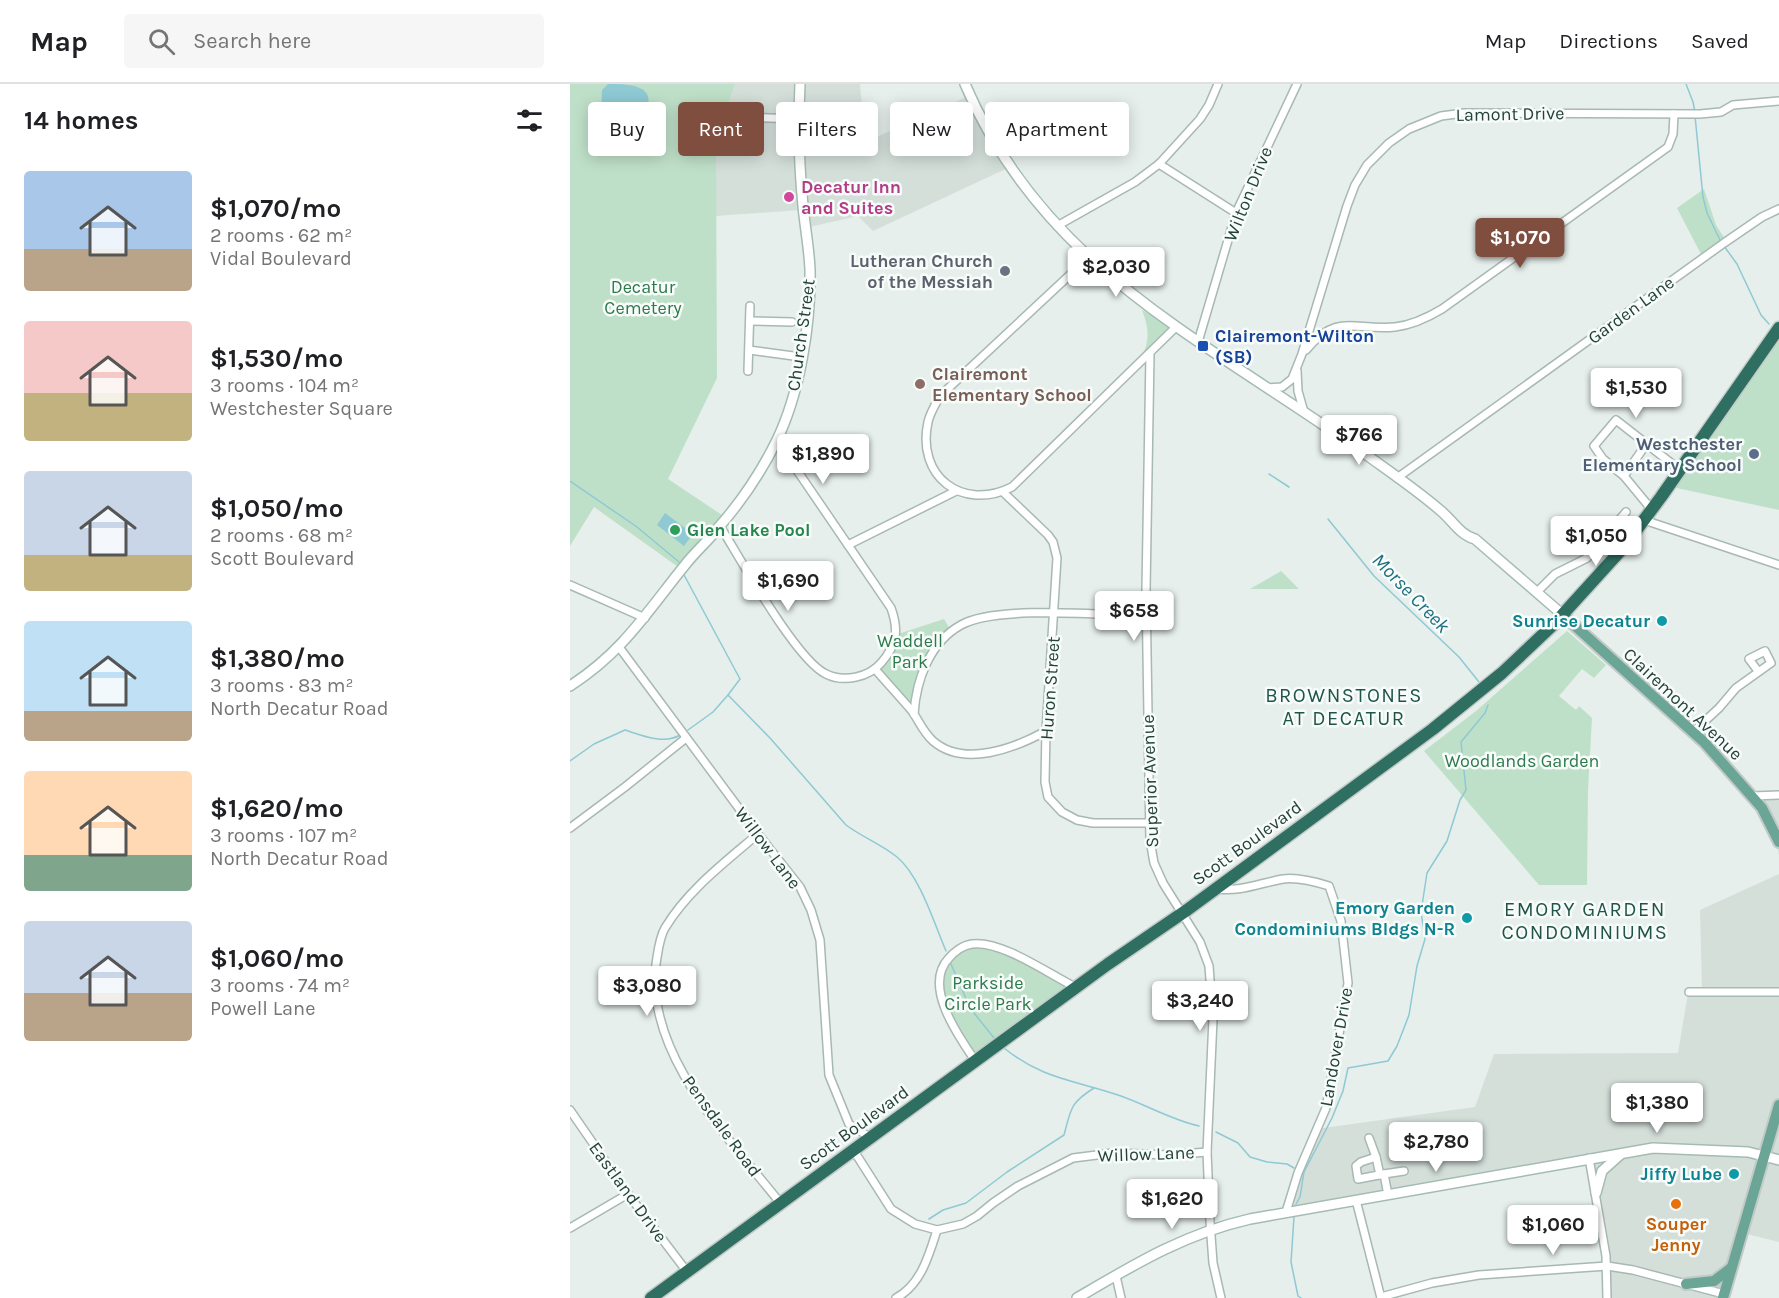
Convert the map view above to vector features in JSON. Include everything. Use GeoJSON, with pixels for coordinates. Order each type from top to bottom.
{"type":"FeatureCollection","features":[{"type":"Feature","properties":{"kind":"highway","name":"Scott Boulevard"},"geometry":{"type":"LineString","coordinates":[[651,1298],[1182,914],[1433,729],[1502,673],[1563,615],[1604,570],[1652,510],[1779,328]]}},
{"type":"Feature","properties":{"kind":"main road","name":"Church Street"},"geometry":{"type":"LineString","coordinates":[[799,102],[800,84]]}},
{"type":"Feature","properties":{"kind":"main road","name":"Clairemont Avenue"},"geometry":{"type":"LineString","coordinates":[[965,84],[1004,160],[1057,226],[1089,258],[1130,293],[1176,327],[1304,412],[1442,511],[1466,537],[1475,539],[1537,592],[1693,732],[1753,796],[1768,818],[1779,842]]}},
{"type":"Feature","properties":{"kind":"main road","name":"Church Street"},"geometry":{"type":"LineString","coordinates":[[570,686],[588,674],[619,647],[645,618],[686,563],[720,526],[750,487],[777,441],[794,396],[801,357],[810,269],[800,156]]}},
{"type":"Feature","properties":{"kind":"main road"},"geometry":{"type":"LineString","coordinates":[[1724,1296],[1779,1105]]}},
{"type":"Feature","properties":{"kind":"main road"},"geometry":{"type":"LineString","coordinates":[[1077,1298],[1171,1245],[1210,1230],[1286,1212],[1653,1148],[1675,1147],[1748,1152],[1779,1160]]}},
{"type":"Feature","properties":{"kind":"main road"},"geometry":{"type":"LineString","coordinates":[[1596,1193],[1602,1172],[1623,1152]]}},
{"type":"Feature","properties":{"kind":"main road"},"geometry":{"type":"LineString","coordinates":[[1686,1284],[1714,1281],[1733,1266]]}},
{"type":"Feature","properties":{"kind":"street"},"geometry":{"type":"LineString","coordinates":[[1057,226],[1134,182],[1159,164],[1200,119],[1218,84]]}},
{"type":"Feature","properties":{"kind":"street","name":"Wilton Drive"},"geometry":{"type":"LineString","coordinates":[[1198,342],[1236,213],[1297,84]]}},
{"type":"Feature","properties":{"kind":"street","name":"Lamont Drive"},"geometry":{"type":"LineString","coordinates":[[1267,388],[1279,388],[1288,384],[1299,363],[1356,184],[1367,165],[1397,136],[1433,119],[1464,113],[1700,114],[1721,112],[1733,105],[1779,101]]}},
{"type":"Feature","properties":{"kind":"street"},"geometry":{"type":"LineString","coordinates":[[1302,354],[1317,338],[1332,328],[1351,325],[1400,326],[1418,321],[1442,309],[1668,147],[1673,134],[1674,114]]}},
{"type":"Feature","properties":{"kind":"street"},"geometry":{"type":"LineString","coordinates":[[1159,164],[1236,213]]}},
{"type":"Feature","properties":{"kind":"street","name":"Garden Lane"},"geometry":{"type":"LineString","coordinates":[[1397,478],[1722,244],[1779,208]]}},
{"type":"Feature","properties":{"kind":"street"},"geometry":{"type":"LineString","coordinates":[[1089,258],[940,396],[928,421],[927,446],[932,465],[942,483],[956,490],[980,495],[1003,492],[1018,483],[1176,327]]}},
{"type":"Feature","properties":{"kind":"street"},"geometry":{"type":"LineString","coordinates":[[748,371],[750,306]]}},
{"type":"Feature","properties":{"kind":"street"},"geometry":{"type":"LineString","coordinates":[[750,321],[792,322]]}},
{"type":"Feature","properties":{"kind":"street"},"geometry":{"type":"LineString","coordinates":[[749,350],[801,357]]}},
{"type":"Feature","properties":{"kind":"street","name":"Superior Avenue"},"geometry":{"type":"LineString","coordinates":[[1150,354],[1146,616],[1149,823],[1154,863],[1163,883],[1200,942],[1209,966],[1212,984],[1213,1019],[1207,1152],[1210,1230],[1215,1273],[1221,1298]]}},
{"type":"Feature","properties":{"kind":"street"},"geometry":{"type":"LineString","coordinates":[[1299,363],[1297,384],[1304,412]]}},
{"type":"Feature","properties":{"kind":"street"},"geometry":{"type":"LineString","coordinates":[[1652,510],[1623,476],[1602,459],[1594,446],[1616,420],[1680,470]]}},
{"type":"Feature","properties":{"kind":"street"},"geometry":{"type":"LineString","coordinates":[[720,526],[774,613],[804,656],[826,674],[843,678],[858,677],[875,669],[888,655],[897,627],[891,608],[777,441]]}},
{"type":"Feature","properties":{"kind":"street"},"geometry":{"type":"LineString","coordinates":[[1623,476],[1647,443]]}},
{"type":"Feature","properties":{"kind":"street"},"geometry":{"type":"LineString","coordinates":[[849,545],[956,490]]}},
{"type":"Feature","properties":{"kind":"street","name":"Huron Street"},"geometry":{"type":"LineString","coordinates":[[1003,492],[1043,529],[1053,542],[1057,558],[1046,731],[1045,782],[1048,797],[1062,812],[1077,820],[1093,823],[1149,823]]}},
{"type":"Feature","properties":{"kind":"street"},"geometry":{"type":"LineString","coordinates":[[1537,592],[1555,573],[1587,558],[1626,512]]}},
{"type":"Feature","properties":{"kind":"street"},"geometry":{"type":"LineString","coordinates":[[1644,520],[1779,565]]}},
{"type":"Feature","properties":{"kind":"street"},"geometry":{"type":"LineString","coordinates":[[570,585],[645,618]]}},
{"type":"Feature","properties":{"kind":"street"},"geometry":{"type":"LineString","coordinates":[[914,714],[927,662],[939,641],[960,625],[979,618],[1004,615],[1146,616]]}},
{"type":"Feature","properties":{"kind":"street","name":"Willow Lane"},"geometry":{"type":"LineString","coordinates":[[619,647],[800,887],[811,910],[820,940],[829,1075],[849,1124],[871,1138]]}},
{"type":"Feature","properties":{"kind":"street"},"geometry":{"type":"LineString","coordinates":[[875,669],[914,714],[921,729],[944,748],[974,754],[995,751],[1016,745],[1046,731]]}},
{"type":"Feature","properties":{"kind":"street"},"geometry":{"type":"LineString","coordinates":[[1693,732],[1719,708],[1736,688],[1758,671]]}},
{"type":"Feature","properties":{"kind":"street"},"geometry":{"type":"LineString","coordinates":[[570,828],[686,738]]}},
{"type":"Feature","properties":{"kind":"street"},"geometry":{"type":"LineString","coordinates":[[1753,796],[1779,795]]}},
{"type":"Feature","properties":{"kind":"street","name":"Pensdale Road"},"geometry":{"type":"LineString","coordinates":[[758,834],[701,885],[664,930],[658,950],[655,975],[656,1000],[669,1046],[692,1086],[703,1104],[780,1204]]}},
{"type":"Feature","properties":{"kind":"street","name":"Landover Drive"},"geometry":{"type":"LineString","coordinates":[[1215,889],[1243,889],[1285,879],[1319,883],[1329,886],[1341,921],[1348,983],[1333,1073],[1324,1114],[1298,1173],[1286,1212]]}},
{"type":"Feature","properties":{"kind":"street"},"geometry":{"type":"LineString","coordinates":[[976,1062],[952,1027],[942,1001],[939,981],[941,970],[945,962],[957,951],[972,944],[1015,954],[1077,988]]}},
{"type":"Feature","properties":{"kind":"street"},"geometry":{"type":"LineString","coordinates":[[1689,992],[1779,992]]}},
{"type":"Feature","properties":{"kind":"street","name":"Eastland Drive"},"geometry":{"type":"LineString","coordinates":[[570,1110],[628,1194],[688,1273]]}},
{"type":"Feature","properties":{"kind":"street"},"geometry":{"type":"LineString","coordinates":[[1369,1138],[1388,1195]]}},
{"type":"Feature","properties":{"kind":"street"},"geometry":{"type":"LineString","coordinates":[[854,1151],[891,1209],[915,1224],[938,1230],[918,1280],[897,1298]]}},
{"type":"Feature","properties":{"kind":"street","name":"Willow Lane"},"geometry":{"type":"LineString","coordinates":[[938,1230],[963,1224],[1018,1186],[1073,1158],[1113,1153],[1170,1155],[1207,1152]]}},
{"type":"Feature","properties":{"kind":"street"},"geometry":{"type":"LineString","coordinates":[[1376,1156],[1356,1166],[1358,1179],[1404,1171]]}},
{"type":"Feature","properties":{"kind":"street"},"geometry":{"type":"LineString","coordinates":[[1589,1158],[1607,1266],[1607,1298]]}},
{"type":"Feature","properties":{"kind":"street"},"geometry":{"type":"LineString","coordinates":[[570,1228],[628,1194]]}},
{"type":"Feature","properties":{"kind":"street"},"geometry":{"type":"LineString","coordinates":[[1356,1200],[1381,1298],[1432,1282],[1479,1275],[1607,1266],[1634,1270],[1724,1296]]}},
{"type":"Feature","properties":{"kind":"street"},"geometry":{"type":"LineString","coordinates":[[1116,1276],[1121,1298]]}},
{"type":"Feature","properties":{"kind":"shaded area"},"geometry":{"type":"Polygon","coordinates":[[[735,84],[860,84],[862,102],[776,102],[776,156],[878,156],[878,136],[890,131],[890,156],[973,156],[973,102],[955,102],[971,95],[985,119],[985,156],[1006,156],[1012,166],[873,231],[858,216],[805,228],[801,210],[716,216],[716,156],[764,156],[764,102],[729,102],[735,84]]]}},
{"type":"Feature","properties":{"kind":"shaded area"},"geometry":{"type":"Polygon","coordinates":[[[1779,795],[1779,855],[1774,833],[1753,796],[1779,795]]]}},
{"type":"Feature","properties":{"kind":"shaded area"},"geometry":{"type":"Polygon","coordinates":[[[1779,874],[1779,1242],[1739,1232],[1723,1298],[1605,1298],[1607,1266],[1590,1159],[1411,1186],[1289,1213],[1294,1169],[1316,1129],[1475,1107],[1494,1054],[1678,1053],[1688,993],[1702,990],[1700,910],[1779,874]]]}},
{"type":"Feature","properties":{"kind":"green space","name":"Decatur Cemetery"},"geometry":{"type":"Polygon","coordinates":[[[570,84],[735,84],[729,102],[678,102],[678,156],[716,156],[717,378],[668,479],[728,519],[681,569],[594,507],[570,546],[570,84]]]}},
{"type":"Feature","properties":{"kind":"green space"},"geometry":{"type":"Polygon","coordinates":[[[1704,189],[1716,225],[1727,242],[1703,258],[1677,208],[1704,189]]]}},
{"type":"Feature","properties":{"kind":"green space"},"geometry":{"type":"Polygon","coordinates":[[[1142,310],[1176,328],[1144,352],[1148,331],[1142,310]]]}},
{"type":"Feature","properties":{"kind":"green space"},"geometry":{"type":"Polygon","coordinates":[[[1779,327],[1779,510],[1672,487],[1779,327]]]}},
{"type":"Feature","properties":{"kind":"green space"},"geometry":{"type":"Polygon","coordinates":[[[1281,571],[1299,589],[1250,589],[1281,571]]]}},
{"type":"Feature","properties":{"kind":"green space","name":"Waddell Park"},"geometry":{"type":"Polygon","coordinates":[[[944,619],[951,631],[938,639],[912,708],[878,670],[887,658],[892,636],[944,619]]]}},
{"type":"Feature","properties":{"kind":"green space","name":"Woodlands Garden"},"geometry":{"type":"Polygon","coordinates":[[[1567,631],[1606,665],[1594,678],[1582,669],[1559,696],[1576,710],[1579,706],[1592,718],[1588,791],[1587,885],[1539,885],[1424,751],[1476,711],[1567,631]]]}},
{"type":"Feature","properties":{"kind":"green space","name":"Parkside Circle Park"},"geometry":{"type":"Polygon","coordinates":[[[975,946],[1009,954],[1072,988],[970,1058],[948,1012],[943,987],[944,975],[950,960],[963,950],[975,946]]]}},
{"type":"Feature","properties":{"kind":"water"},"geometry":{"type":"Polygon","coordinates":[[[608,84],[630,85],[642,89],[646,93],[648,102],[602,102],[602,90],[608,84]]]}},
{"type":"Feature","properties":{"kind":"water","name":"Glen Lake Pool"},"geometry":{"type":"Polygon","coordinates":[[[665,513],[693,534],[684,546],[657,525],[665,513]]]}},
{"type":"Feature","properties":{"kind":"waterway"},"geometry":{"type":"LineString","coordinates":[[1686,84],[1695,112]]}},
{"type":"Feature","properties":{"kind":"waterway"},"geometry":{"type":"LineString","coordinates":[[1695,116],[1703,197],[1707,213],[1721,242]]}},
{"type":"Feature","properties":{"kind":"waterway"},"geometry":{"type":"LineString","coordinates":[[1724,246],[1737,264],[1761,315],[1769,324]]}},
{"type":"Feature","properties":{"kind":"waterway"},"geometry":{"type":"LineString","coordinates":[[1269,474],[1289,487]]}},
{"type":"Feature","properties":{"kind":"waterway"},"geometry":{"type":"LineString","coordinates":[[570,481],[637,527],[681,566]]}},
{"type":"Feature","properties":{"kind":"waterway","name":"Morse Creek"},"geometry":{"type":"LineString","coordinates":[[1328,519],[1374,576],[1459,657],[1479,682]]}},
{"type":"Feature","properties":{"kind":"waterway"},"geometry":{"type":"LineString","coordinates":[[683,573],[740,679],[728,695],[770,738],[846,825],[891,852],[905,865],[926,901],[946,951]]}},
{"type":"Feature","properties":{"kind":"waterway"},"geometry":{"type":"LineString","coordinates":[[688,730],[713,712],[728,695]]}},
{"type":"Feature","properties":{"kind":"waterway","name":"Morse Creek"},"geometry":{"type":"LineString","coordinates":[[1304,1172],[1332,1118],[1343,1091],[1348,1068],[1388,1061],[1397,1046],[1409,1015],[1417,966],[1425,939],[1421,912],[1427,873],[1447,841],[1460,800],[1466,790],[1461,742],[1485,713],[1488,705]]}},
{"type":"Feature","properties":{"kind":"waterway"},"geometry":{"type":"LineString","coordinates":[[570,761],[594,744],[625,730],[660,739],[680,735]]}},
{"type":"Feature","properties":{"kind":"waterway"},"geometry":{"type":"LineString","coordinates":[[951,964],[970,1008],[994,1038]]}},
{"type":"Feature","properties":{"kind":"waterway"},"geometry":{"type":"LineString","coordinates":[[1004,1048],[1045,1073],[1118,1095],[1178,1120],[1199,1126]]}},
{"type":"Feature","properties":{"kind":"waterway"},"geometry":{"type":"LineString","coordinates":[[929,1219],[943,1210],[966,1203],[1007,1172],[1064,1135],[1073,1107],[1080,1098],[1094,1088]]}},
{"type":"Feature","properties":{"kind":"waterway"},"geometry":{"type":"LineString","coordinates":[[1216,1132],[1238,1143],[1250,1157],[1287,1164],[1294,1168]]}},
{"type":"Feature","properties":{"kind":"waterway"},"geometry":{"type":"LineString","coordinates":[[1296,1204],[1300,1197],[1304,1172]]}},
{"type":"Feature","properties":{"kind":"waterway"},"geometry":{"type":"LineString","coordinates":[[1294,1217],[1291,1262],[1298,1296],[1301,1298]]}},
{"type":"Feature","properties":{"kind":"place","name":"Decatur Inn and Suites"},"geometry":{"type":"Point","coordinates":[789,197]}},
{"type":"Feature","properties":{"kind":"place","name":"Lutheran Church of the Messiah"},"geometry":{"type":"Point","coordinates":[1005,271]}},
{"type":"Feature","properties":{"kind":"place","name":"Clairemont-Wilton (SB)"},"geometry":{"type":"Point","coordinates":[1203,346]}},
{"type":"Feature","properties":{"kind":"place","name":"Clairemont Elementary School"},"geometry":{"type":"Point","coordinates":[920,384]}},
{"type":"Feature","properties":{"kind":"place","name":"Westchester Elementary School"},"geometry":{"type":"Point","coordinates":[1754,454]}},
{"type":"Feature","properties":{"kind":"place","name":"Glen Lake Pool"},"geometry":{"type":"Point","coordinates":[675,530]}},
{"type":"Feature","properties":{"kind":"place","name":"Sunrise Decatur"},"geometry":{"type":"Point","coordinates":[1662,621]}},
{"type":"Feature","properties":{"kind":"place","name":"Emory Garden Condominiums Bldgs N-R"},"geometry":{"type":"Point","coordinates":[1467,918]}},
{"type":"Feature","properties":{"kind":"place","name":"Jiffy Lube"},"geometry":{"type":"Point","coordinates":[1734,1174]}},
{"type":"Feature","properties":{"kind":"place","name":"Souper Jenny"},"geometry":{"type":"Point","coordinates":[1676,1204]}},
{"type":"Feature","properties":{"kind":"district","name":"BROWNSTONES AT DECATUR"},"geometry":{"type":"Point","coordinates":[1344,706]}},
{"type":"Feature","properties":{"kind":"district","name":"EMORY GARDEN CONDOMINIUMS"},"geometry":{"type":"Point","coordinates":[1585,920]}}]}
